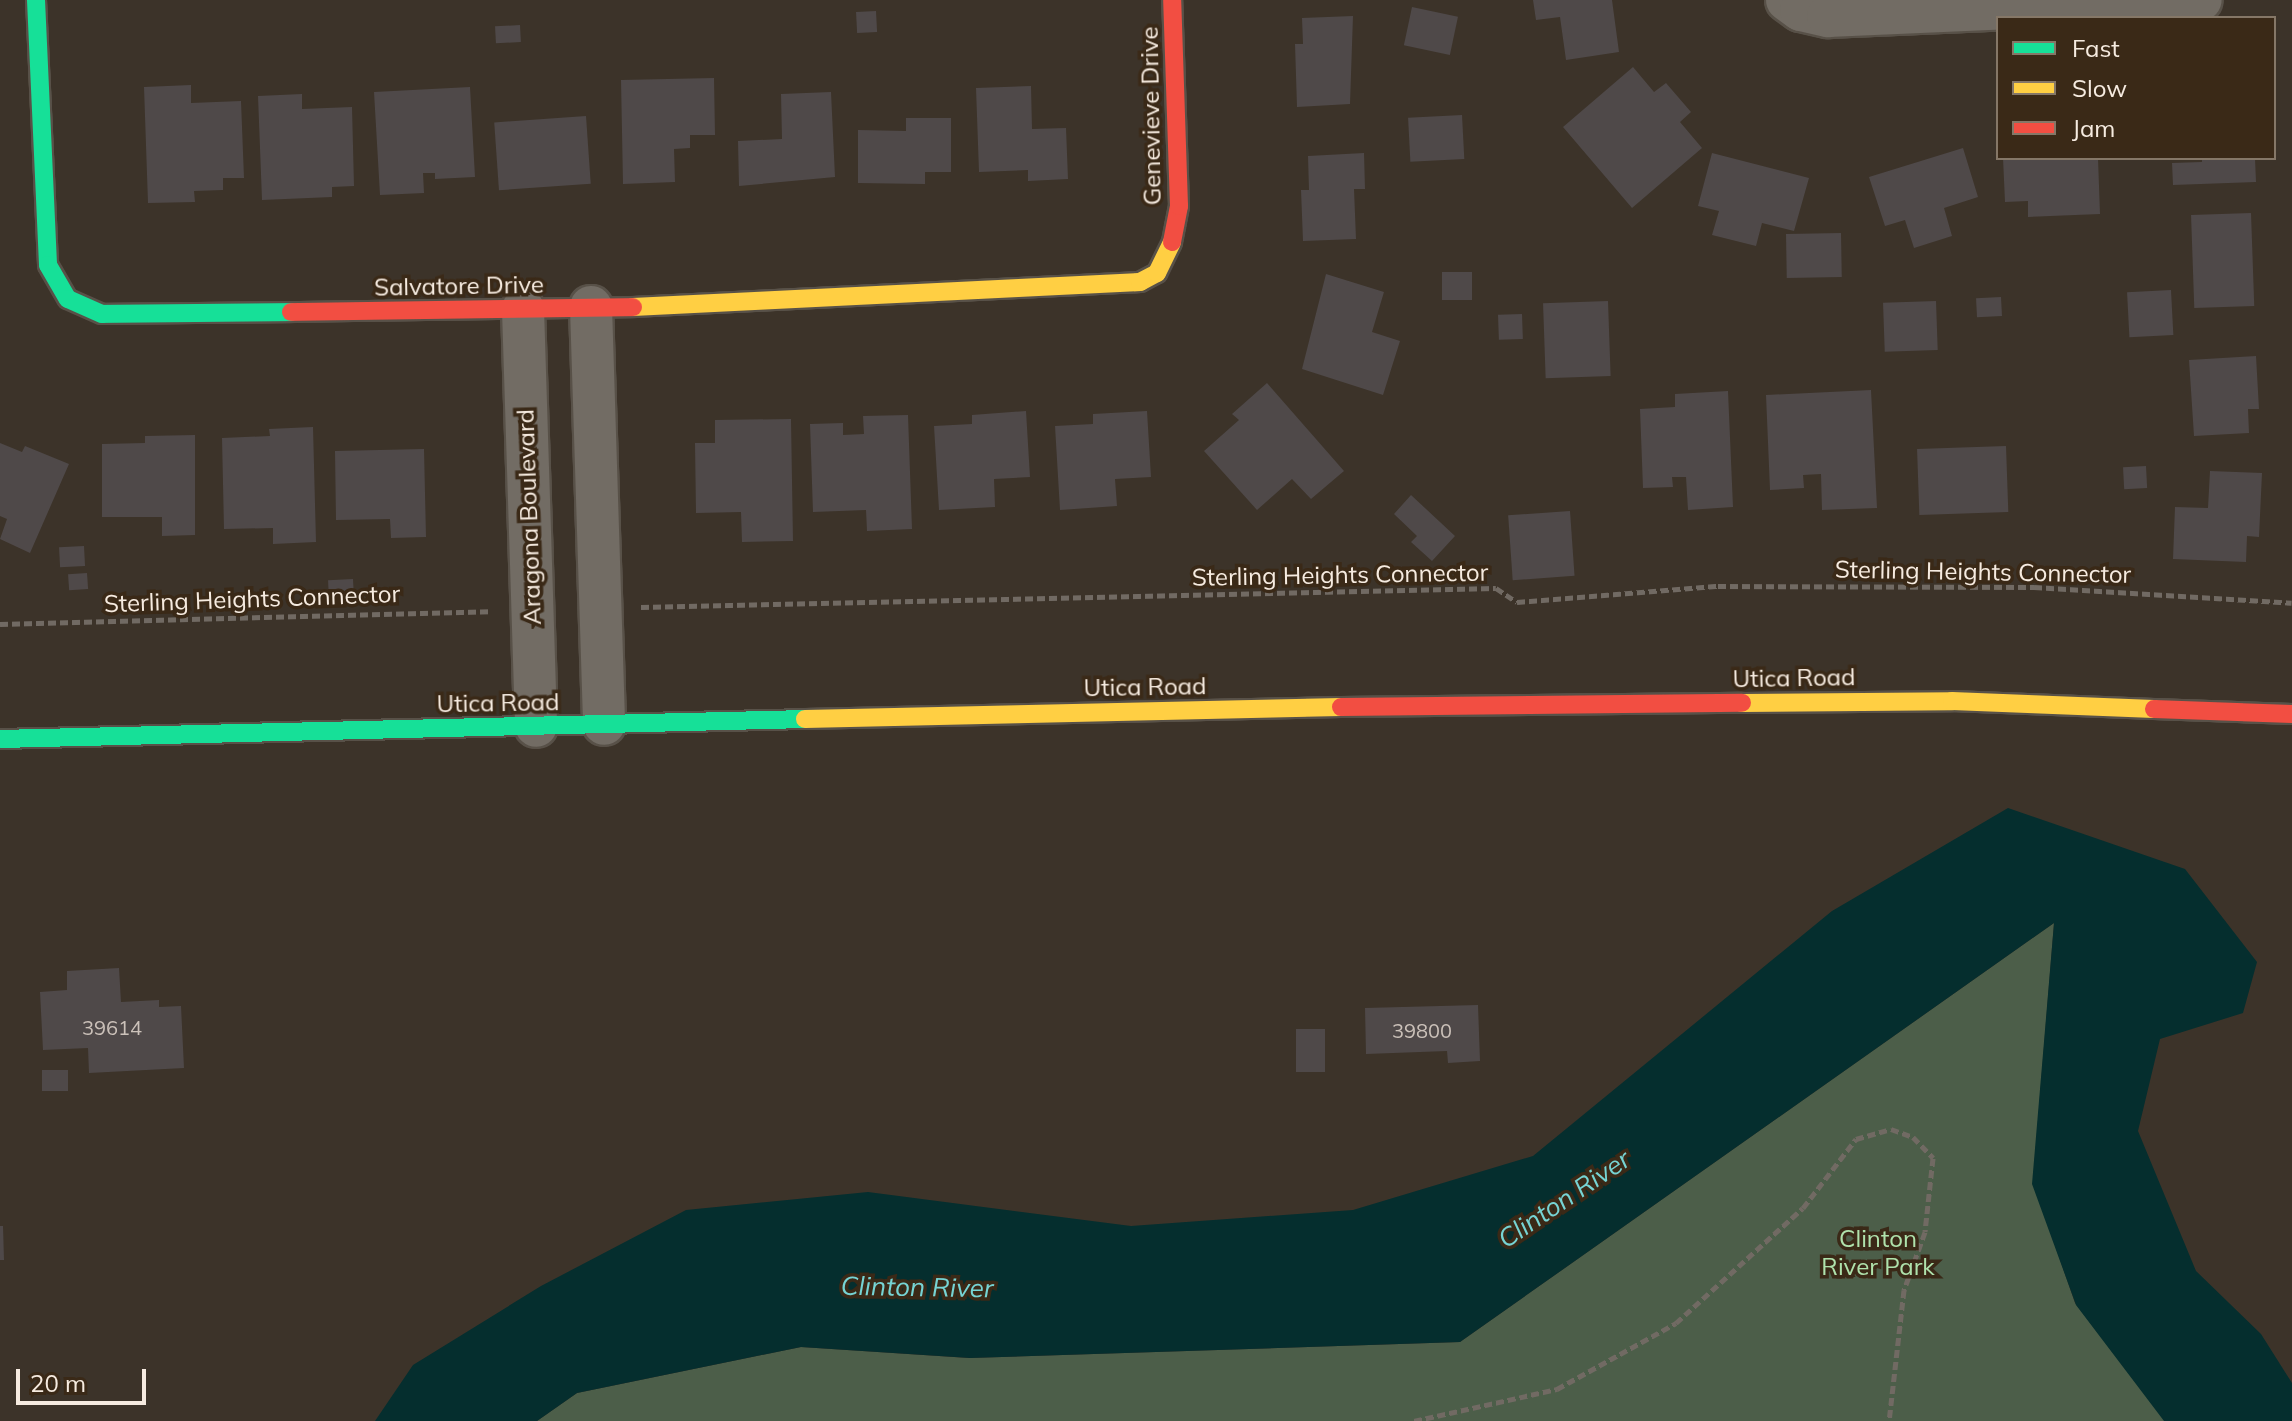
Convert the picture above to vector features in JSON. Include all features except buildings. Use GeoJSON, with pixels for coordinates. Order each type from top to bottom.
{"type":"FeatureCollection","features":[{"type":"Feature","properties":{"kind":"street","name":"Salvatore Drive"},"geometry":{"type":"LineString","coordinates":[[36,0],[45,244],[55,284],[68,299],[102,314],[523,309],[1109,287],[1140,282],[1157,273]]}},
{"type":"Feature","properties":{"kind":"street","name":"Genevieve Drive"},"geometry":{"type":"LineString","coordinates":[[1157,273],[1169,256],[1179,206],[1172,0]]}},
{"type":"Feature","properties":{"kind":"street"},"geometry":{"type":"LineString","coordinates":[[1787,0],[1801,10],[1828,16],[2201,0]]}},
{"type":"Feature","properties":{"kind":"street"},"geometry":{"type":"LineString","coordinates":[[591,307],[604,724]]}},
{"type":"Feature","properties":{"kind":"street","name":"Aragona Boulevard"},"geometry":{"type":"LineString","coordinates":[[523,309],[536,726]]}},
{"type":"Feature","properties":{"kind":"street","name":"Utica Road"},"geometry":{"type":"LineString","coordinates":[[0,739],[1237,708],[1952,701],[2292,714]]}},
{"type":"Feature","properties":{"kind":"path","name":"Sterling Heights Connector"},"geometry":{"type":"LineString","coordinates":[[633,608],[1496,588],[1517,602],[1718,586],[2034,587],[2292,603]]}},
{"type":"Feature","properties":{"kind":"path","name":"Sterling Heights Connector"},"geometry":{"type":"LineString","coordinates":[[0,624],[505,611]]}},
{"type":"Feature","properties":{"kind":"path"},"geometry":{"type":"LineString","coordinates":[[1414,1421],[1557,1389],[1676,1323],[1803,1208],[1856,1139],[1891,1129],[1913,1137],[1933,1158],[1925,1232],[1904,1290],[1889,1421]]}},
{"type":"Feature","properties":{"kind":"green space","name":"Clinton River Park"},"geometry":{"type":"Polygon","coordinates":[[[2054,923],[2033,1182],[2075,1303],[2165,1421],[537,1421],[577,1393],[801,1347],[969,1358],[1460,1342],[2054,923]]]}},
{"type":"Feature","properties":{"kind":"water","name":"Clinton River"},"geometry":{"type":"Polygon","coordinates":[[[2008,808],[2185,869],[2257,962],[2243,1013],[2160,1039],[2138,1131],[2196,1271],[2261,1334],[2292,1383],[2292,1421],[2164,1421],[2076,1305],[2032,1184],[2054,923],[1460,1342],[970,1358],[801,1347],[577,1393],[537,1421],[375,1421],[413,1365],[541,1286],[686,1210],[868,1192],[1131,1226],[1353,1210],[1533,1156],[1832,911],[2008,808]]]}},
{"type":"Feature","properties":{"kind":"traffic: fast"},"geometry":{"type":"LineString","coordinates":[[36,0],[48,265],[68,299],[102,314],[291,312]]}},
{"type":"Feature","properties":{"kind":"traffic: fast"},"geometry":{"type":"LineString","coordinates":[[0,739],[805,719]]}},
{"type":"Feature","properties":{"kind":"traffic: slow"},"geometry":{"type":"LineString","coordinates":[[633,307],[1140,282],[1157,273],[1172,242]]}},
{"type":"Feature","properties":{"kind":"traffic: slow"},"geometry":{"type":"LineString","coordinates":[[1742,703],[1952,701],[2154,709]]}},
{"type":"Feature","properties":{"kind":"traffic: slow"},"geometry":{"type":"LineString","coordinates":[[805,719],[1341,707]]}},
{"type":"Feature","properties":{"kind":"traffic: jam"},"geometry":{"type":"LineString","coordinates":[[1172,0],[1179,206],[1172,242]]}},
{"type":"Feature","properties":{"kind":"traffic: jam"},"geometry":{"type":"LineString","coordinates":[[291,312],[633,307]]}},
{"type":"Feature","properties":{"kind":"traffic: jam"},"geometry":{"type":"LineString","coordinates":[[1341,707],[1742,703]]}},
{"type":"Feature","properties":{"kind":"traffic: jam"},"geometry":{"type":"LineString","coordinates":[[2154,709],[2292,714]]}}]}
